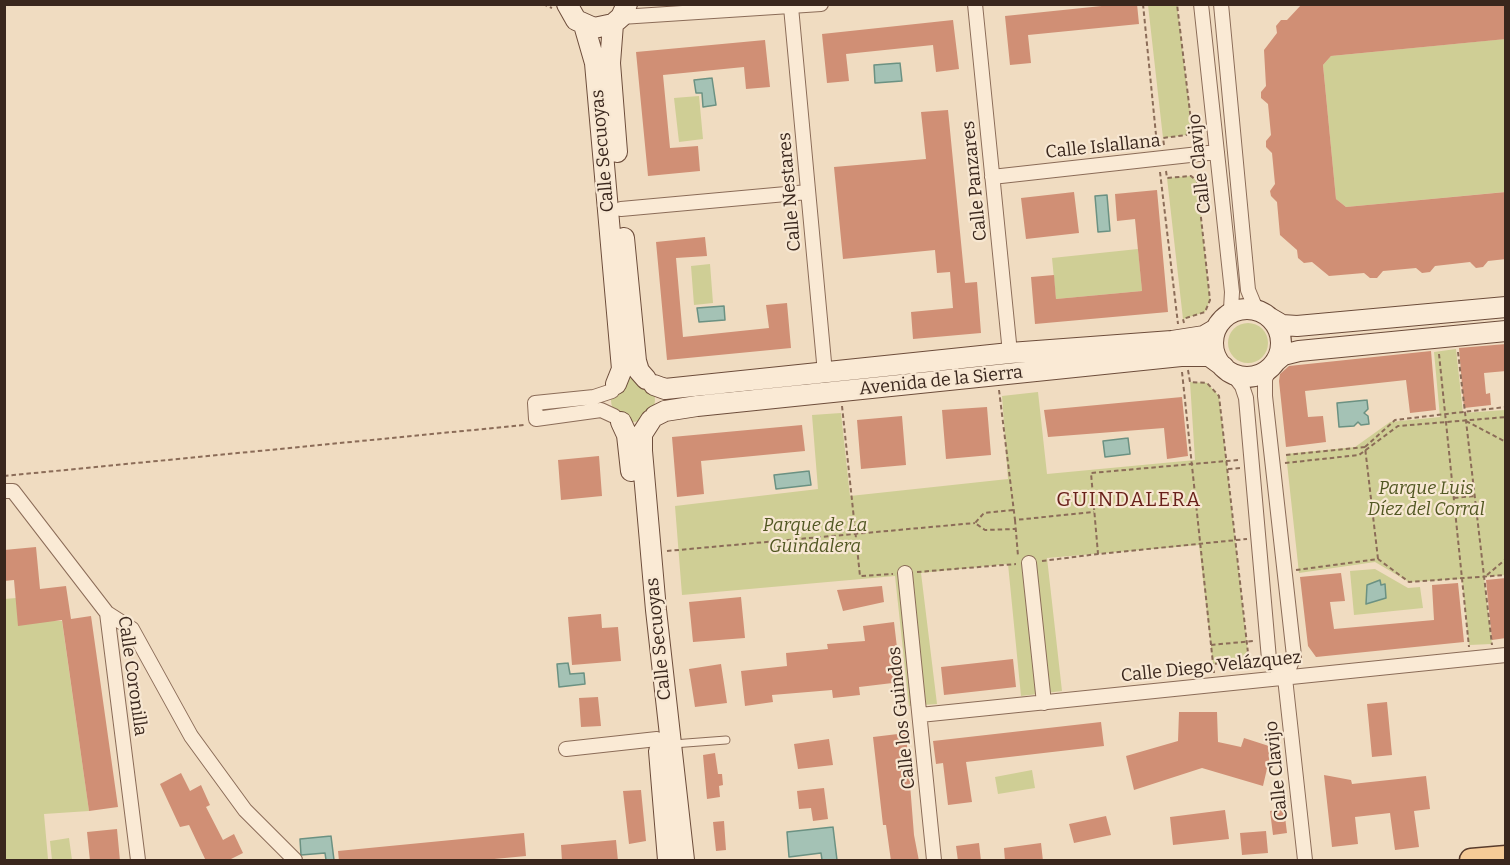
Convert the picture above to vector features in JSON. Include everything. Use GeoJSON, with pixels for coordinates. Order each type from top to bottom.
{"type":"FeatureCollection","features":[{"type":"Feature","properties":{"kind":"main road"},"geometry":{"type":"LineString","coordinates":[[567,4],[576,20],[594,28],[620,15]]}},
{"type":"Feature","properties":{"kind":"main road","name":"Calle Secuoyas"},"geometry":{"type":"LineString","coordinates":[[620,15],[609,63],[636,361],[639,371],[650,382]]}},
{"type":"Feature","properties":{"kind":"main road","name":"Calle Secuoyas"},"geometry":{"type":"LineString","coordinates":[[584,25],[595,63],[622,369],[614,388]]}},
{"type":"Feature","properties":{"kind":"main road"},"geometry":{"type":"LineString","coordinates":[[1506,308],[1297,326],[1282,325],[1266,316],[1242,309],[1220,323],[1214,349],[1228,370],[1252,376],[1272,365],[1283,355],[1292,352],[1506,331]]}},
{"type":"Feature","properties":{"kind":"main road"},"geometry":{"type":"LineString","coordinates":[[1266,316],[1280,335],[1279,354],[1272,365]]}},
{"type":"Feature","properties":{"kind":"main road","name":"Avenida de la Sierra"},"geometry":{"type":"LineString","coordinates":[[653,418],[684,408],[998,375],[1184,350],[1220,323]]}},
{"type":"Feature","properties":{"kind":"main road","name":"Avenida de la Sierra"},"geometry":{"type":"LineString","coordinates":[[650,382],[665,389],[1010,353],[1184,350],[1209,356],[1228,370]]}},
{"type":"Feature","properties":{"kind":"main road"},"geometry":{"type":"LineString","coordinates":[[630,376],[650,382],[660,400],[653,418],[636,426],[617,419],[610,399],[614,388],[630,376]]}},
{"type":"Feature","properties":{"kind":"main road","name":"Calle Secuoyas"},"geometry":{"type":"LineString","coordinates":[[653,418],[644,429],[641,439],[664,742],[668,861]]}},
{"type":"Feature","properties":{"kind":"main road","name":"Calle Secuoyas"},"geometry":{"type":"LineString","coordinates":[[617,419],[627,440],[664,742],[684,861]]}},
{"type":"Feature","properties":{"kind":"main road"},"geometry":{"type":"LineString","coordinates":[[1471,861],[1506,857]]}},
{"type":"Feature","properties":{"kind":"street"},"geometry":{"type":"LineString","coordinates":[[620,15],[821,4]]}},
{"type":"Feature","properties":{"kind":"street","name":"Calle Panzares"},"geometry":{"type":"LineString","coordinates":[[975,4],[1010,353]]}},
{"type":"Feature","properties":{"kind":"street","name":"Calle Clavijo"},"geometry":{"type":"LineString","coordinates":[[1201,4],[1232,292],[1231,309],[1220,323]]}},
{"type":"Feature","properties":{"kind":"street","name":"Calle Clavijo"},"geometry":{"type":"LineString","coordinates":[[1221,4],[1248,290],[1255,307],[1266,316]]}},
{"type":"Feature","properties":{"kind":"street","name":"Calle Nestares"},"geometry":{"type":"LineString","coordinates":[[791,7],[825,373]]}},
{"type":"Feature","properties":{"kind":"street","name":"Calle Islallana"},"geometry":{"type":"LineString","coordinates":[[993,177],[1217,152]]}},
{"type":"Feature","properties":{"kind":"street"},"geometry":{"type":"LineString","coordinates":[[621,209],[808,192]]}},
{"type":"Feature","properties":{"kind":"street","name":"Calle Clavijo"},"geometry":{"type":"LineString","coordinates":[[1272,365],[1264,387],[1294,656],[1285,678],[1305,861]]}},
{"type":"Feature","properties":{"kind":"street","name":"Calle Clavijo"},"geometry":{"type":"LineString","coordinates":[[1228,370],[1242,386],[1246,398],[1269,659],[1285,678]]}},
{"type":"Feature","properties":{"kind":"street"},"geometry":{"type":"LineString","coordinates":[[614,388],[594,397],[535,403],[531,422],[601,410],[617,419]]}},
{"type":"Feature","properties":{"kind":"street","name":"Calle Coronilla"},"geometry":{"type":"LineString","coordinates":[[9,491],[107,613],[138,861]]}},
{"type":"Feature","properties":{"kind":"street"},"geometry":{"type":"LineString","coordinates":[[1029,563],[1044,703]]}},
{"type":"Feature","properties":{"kind":"street","name":"Calle los Guindos"},"geometry":{"type":"LineString","coordinates":[[905,573],[934,861]]}},
{"type":"Feature","properties":{"kind":"street"},"geometry":{"type":"LineString","coordinates":[[107,613],[132,629],[191,736],[245,810],[295,861]]}},
{"type":"Feature","properties":{"kind":"street","name":"Calle Diego Velázquez"},"geometry":{"type":"LineString","coordinates":[[920,715],[1499,656]]}},
{"type":"Feature","properties":{"kind":"street"},"geometry":{"type":"LineString","coordinates":[[566,749],[664,742]]}},
{"type":"Feature","properties":{"kind":"lane"},"geometry":{"type":"LineString","coordinates":[[664,742],[726,740]]}},
{"type":"Feature","properties":{"kind":"path"},"geometry":{"type":"LineString","coordinates":[[1177,4],[1192,129],[1186,135],[1163,138],[1167,178],[1191,176],[1197,181],[1210,300],[1205,312],[1183,319],[1192,464],[1216,685]]}},
{"type":"Feature","properties":{"kind":"path"},"geometry":{"type":"LineString","coordinates":[[1446,336],[1465,411],[1484,577],[1499,656]]}},
{"type":"Feature","properties":{"kind":"path"},"geometry":{"type":"LineString","coordinates":[[1446,336],[1445,413],[1470,659]]}},
{"type":"Feature","properties":{"kind":"path"},"geometry":{"type":"LineString","coordinates":[[1184,350],[1190,382],[1207,383],[1219,396],[1248,653],[1240,661],[1213,664]]}},
{"type":"Feature","properties":{"kind":"path"},"geometry":{"type":"LineString","coordinates":[[841,392],[860,576],[1018,564],[998,375]]}},
{"type":"Feature","properties":{"kind":"path"},"geometry":{"type":"LineString","coordinates":[[1272,460],[1365,447],[1395,420],[1506,407]]}},
{"type":"Feature","properties":{"kind":"path"},"geometry":{"type":"LineString","coordinates":[[1272,460],[1365,452],[1398,426],[1506,417]]}},
{"type":"Feature","properties":{"kind":"path"},"geometry":{"type":"LineString","coordinates":[[1466,420],[1506,442]]}},
{"type":"Feature","properties":{"kind":"path"},"geometry":{"type":"LineString","coordinates":[[4,476],[531,422]]}},
{"type":"Feature","properties":{"kind":"path"},"geometry":{"type":"LineString","coordinates":[[1365,447],[1378,559]]}},
{"type":"Feature","properties":{"kind":"path"},"geometry":{"type":"LineString","coordinates":[[1098,554],[1091,473],[1227,461],[1252,463]]}},
{"type":"Feature","properties":{"kind":"path"},"geometry":{"type":"LineString","coordinates":[[1228,469],[1252,463]]}},
{"type":"Feature","properties":{"kind":"path"},"geometry":{"type":"LineString","coordinates":[[1454,498],[1475,496]]}},
{"type":"Feature","properties":{"kind":"path"},"geometry":{"type":"LineString","coordinates":[[975,523],[984,513],[1013,510]]}},
{"type":"Feature","properties":{"kind":"path"},"geometry":{"type":"LineString","coordinates":[[1015,520],[1094,512]]}},
{"type":"Feature","properties":{"kind":"path"},"geometry":{"type":"LineString","coordinates":[[651,553],[975,523],[985,530],[1015,528]]}},
{"type":"Feature","properties":{"kind":"path"},"geometry":{"type":"LineString","coordinates":[[1029,563],[1258,538]]}},
{"type":"Feature","properties":{"kind":"path"},"geometry":{"type":"LineString","coordinates":[[1284,572],[1378,559],[1409,582],[1506,575]]}},
{"type":"Feature","properties":{"kind":"path"},"geometry":{"type":"LineString","coordinates":[[1484,577],[1506,560]]}},
{"type":"Feature","properties":{"kind":"path"},"geometry":{"type":"LineString","coordinates":[[1211,645],[1268,639]]}},
{"type":"Feature","properties":{"kind":"green space"},"geometry":{"type":"Polygon","coordinates":[[[1148,5],[1177,5],[1192,129],[1186,135],[1163,138],[1148,5]]]}},
{"type":"Feature","properties":{"kind":"green space"},"geometry":{"type":"Polygon","coordinates":[[[1505,39],[1505,192],[1346,207],[1336,199],[1323,65],[1331,56],[1505,39]]]}},
{"type":"Feature","properties":{"kind":"green space"},"geometry":{"type":"Polygon","coordinates":[[[699,96],[703,139],[679,142],[674,98],[699,96]]]}},
{"type":"Feature","properties":{"kind":"green space"},"geometry":{"type":"Polygon","coordinates":[[[1191,176],[1197,181],[1210,300],[1205,312],[1183,319],[1167,178],[1191,176]]]}},
{"type":"Feature","properties":{"kind":"green space"},"geometry":{"type":"Polygon","coordinates":[[[1138,249],[1142,291],[1056,299],[1052,258],[1138,249]]]}},
{"type":"Feature","properties":{"kind":"green space"},"geometry":{"type":"Polygon","coordinates":[[[710,264],[713,303],[694,305],[691,266],[710,264]]]}},
{"type":"Feature","properties":{"kind":"green space"},"geometry":{"type":"Polygon","coordinates":[[[1248,323],[1262,329],[1268,343],[1262,357],[1248,363],[1234,357],[1228,343],[1234,329],[1248,323]]]}},
{"type":"Feature","properties":{"kind":"green space","name":"Parque Luis Díez del Corral"},"geometry":{"type":"Polygon","coordinates":[[[1456,349],[1463,413],[1505,410],[1505,575],[1484,577],[1492,644],[1469,645],[1462,579],[1409,582],[1375,562],[1299,573],[1286,454],[1355,447],[1390,422],[1440,417],[1434,352],[1456,349]]]}},
{"type":"Feature","properties":{"kind":"green space"},"geometry":{"type":"Polygon","coordinates":[[[633,378],[648,385],[655,400],[648,415],[633,422],[618,415],[611,400],[618,385],[633,378]]]}},
{"type":"Feature","properties":{"kind":"green space","name":"Parque de La Guindalera"},"geometry":{"type":"Polygon","coordinates":[[[1190,382],[1207,383],[1219,396],[1248,653],[1240,661],[1213,664],[1199,545],[1047,558],[1062,691],[1021,696],[1008,564],[921,573],[937,704],[909,706],[895,576],[682,595],[675,506],[818,489],[812,415],[841,413],[850,496],[1008,479],[1002,396],[1038,392],[1047,474],[1195,460],[1190,382]]]}},
{"type":"Feature","properties":{"kind":"green space"},"geometry":{"type":"Polygon","coordinates":[[[1375,569],[1408,588],[1420,587],[1423,608],[1354,615],[1350,571],[1375,569]]]}},
{"type":"Feature","properties":{"kind":"green space"},"geometry":{"type":"Polygon","coordinates":[[[16,598],[52,621],[62,621],[89,811],[44,814],[48,859],[5,860],[4,599],[16,598]]]}},
{"type":"Feature","properties":{"kind":"green space"},"geometry":{"type":"Polygon","coordinates":[[[1032,770],[1035,788],[998,794],[995,777],[1032,770]]]}},
{"type":"Feature","properties":{"kind":"green space"},"geometry":{"type":"Polygon","coordinates":[[[69,838],[72,860],[52,860],[50,841],[69,838]]]}},
{"type":"Feature","properties":{"kind":"shaded area"},"geometry":{"type":"Polygon","coordinates":[[[900,63],[902,81],[875,83],[874,65],[900,63]]]}},
{"type":"Feature","properties":{"kind":"shaded area"},"geometry":{"type":"Polygon","coordinates":[[[712,78],[716,105],[703,107],[702,93],[696,93],[694,80],[712,78]]]}},
{"type":"Feature","properties":{"kind":"shaded area"},"geometry":{"type":"Polygon","coordinates":[[[1107,195],[1110,231],[1098,232],[1095,196],[1107,195]]]}},
{"type":"Feature","properties":{"kind":"shaded area"},"geometry":{"type":"Polygon","coordinates":[[[724,306],[725,320],[699,322],[697,308],[724,306]]]}},
{"type":"Feature","properties":{"kind":"shaded area"},"geometry":{"type":"Polygon","coordinates":[[[1367,400],[1368,409],[1364,413],[1368,416],[1369,424],[1361,425],[1358,422],[1354,426],[1339,427],[1337,403],[1367,400]]]}},
{"type":"Feature","properties":{"kind":"shaded area"},"geometry":{"type":"Polygon","coordinates":[[[1128,438],[1130,454],[1105,457],[1103,441],[1128,438]]]}},
{"type":"Feature","properties":{"kind":"shaded area"},"geometry":{"type":"Polygon","coordinates":[[[809,471],[811,485],[776,489],[774,475],[809,471]]]}},
{"type":"Feature","properties":{"kind":"shaded area"},"geometry":{"type":"Polygon","coordinates":[[[1380,580],[1381,585],[1385,584],[1386,598],[1366,604],[1367,585],[1380,580]]]}},
{"type":"Feature","properties":{"kind":"shaded area"},"geometry":{"type":"Polygon","coordinates":[[[568,663],[570,674],[584,673],[585,684],[559,687],[557,664],[568,663]]]}},
{"type":"Feature","properties":{"kind":"shaded area"},"geometry":{"type":"Polygon","coordinates":[[[833,827],[837,860],[822,860],[821,853],[789,857],[787,832],[833,827]]]}},
{"type":"Feature","properties":{"kind":"shaded area"},"geometry":{"type":"Polygon","coordinates":[[[331,836],[334,860],[326,860],[325,853],[301,855],[300,839],[331,836]]]}},
{"type":"Feature","properties":{"kind":"building"},"geometry":{"type":"Polygon","coordinates":[[[1137,4],[1139,24],[1028,35],[1031,63],[1010,65],[1005,16],[1137,4]]]}},
{"type":"Feature","properties":{"kind":"building"},"geometry":{"type":"Polygon","coordinates":[[[1302,4],[1506,4],[1506,39],[1331,56],[1323,65],[1336,199],[1346,207],[1506,192],[1506,259],[1488,261],[1483,267],[1476,268],[1470,262],[1435,266],[1430,272],[1422,273],[1416,268],[1383,271],[1377,278],[1370,278],[1364,273],[1329,276],[1312,262],[1304,263],[1298,258],[1297,250],[1280,235],[1277,202],[1271,196],[1270,191],[1275,184],[1272,153],[1266,147],[1266,141],[1271,135],[1268,104],[1261,98],[1261,92],[1266,86],[1264,50],[1277,33],[1276,26],[1281,20],[1287,20],[1302,4]]]}},
{"type":"Feature","properties":{"kind":"building"},"geometry":{"type":"Polygon","coordinates":[[[953,20],[959,69],[936,72],[933,45],[846,54],[849,81],[827,83],[822,34],[953,20]]]}},
{"type":"Feature","properties":{"kind":"building"},"geometry":{"type":"Polygon","coordinates":[[[765,40],[770,87],[746,89],[744,67],[663,75],[670,148],[698,146],[700,171],[648,176],[636,52],[765,40]]]}},
{"type":"Feature","properties":{"kind":"building"},"geometry":{"type":"Polygon","coordinates":[[[948,110],[965,283],[977,282],[981,333],[913,339],[911,312],[953,308],[950,272],[937,273],[935,250],[843,259],[834,167],[926,159],[921,112],[948,110]]]}},
{"type":"Feature","properties":{"kind":"building"},"geometry":{"type":"Polygon","coordinates":[[[1157,190],[1168,312],[1035,324],[1031,277],[1054,275],[1056,299],[1142,291],[1135,219],[1117,221],[1115,194],[1157,190]]]}},
{"type":"Feature","properties":{"kind":"building"},"geometry":{"type":"Polygon","coordinates":[[[1074,192],[1079,233],[1026,239],[1021,198],[1074,192]]]}},
{"type":"Feature","properties":{"kind":"building"},"geometry":{"type":"Polygon","coordinates":[[[705,237],[707,256],[676,258],[683,337],[769,328],[766,305],[787,303],[791,348],[667,360],[656,242],[705,237]]]}},
{"type":"Feature","properties":{"kind":"building"},"geometry":{"type":"Polygon","coordinates":[[[1506,344],[1506,371],[1484,373],[1486,394],[1490,393],[1491,405],[1464,408],[1459,348],[1506,344]]]}},
{"type":"Feature","properties":{"kind":"building"},"geometry":{"type":"Polygon","coordinates":[[[1431,351],[1436,410],[1410,413],[1406,380],[1305,391],[1308,417],[1323,416],[1326,442],[1286,447],[1279,381],[1280,374],[1289,366],[1431,351]]]}},
{"type":"Feature","properties":{"kind":"building"},"geometry":{"type":"Polygon","coordinates":[[[1182,397],[1188,456],[1167,459],[1164,428],[1048,437],[1044,410],[1182,397]]]}},
{"type":"Feature","properties":{"kind":"building"},"geometry":{"type":"Polygon","coordinates":[[[987,407],[991,455],[946,459],[942,410],[987,407]]]}},
{"type":"Feature","properties":{"kind":"building"},"geometry":{"type":"Polygon","coordinates":[[[902,416],[906,465],[861,469],[857,420],[902,416]]]}},
{"type":"Feature","properties":{"kind":"building"},"geometry":{"type":"Polygon","coordinates":[[[802,425],[805,451],[701,461],[704,494],[677,497],[672,437],[802,425]]]}},
{"type":"Feature","properties":{"kind":"building"},"geometry":{"type":"Polygon","coordinates":[[[599,456],[602,496],[561,500],[558,460],[599,456]]]}},
{"type":"Feature","properties":{"kind":"building"},"geometry":{"type":"Polygon","coordinates":[[[36,547],[40,589],[66,586],[71,619],[91,616],[118,807],[89,811],[62,620],[18,626],[14,580],[4,581],[4,550],[36,547]]]}},
{"type":"Feature","properties":{"kind":"building"},"geometry":{"type":"Polygon","coordinates":[[[1341,573],[1345,601],[1330,602],[1334,629],[1434,620],[1432,585],[1458,583],[1464,642],[1316,657],[1308,646],[1300,577],[1341,573]]]}},
{"type":"Feature","properties":{"kind":"building"},"geometry":{"type":"Polygon","coordinates":[[[1506,578],[1506,638],[1492,640],[1486,580],[1506,578]]]}},
{"type":"Feature","properties":{"kind":"building"},"geometry":{"type":"Polygon","coordinates":[[[882,586],[884,602],[843,611],[837,590],[882,586]]]}},
{"type":"Feature","properties":{"kind":"building"},"geometry":{"type":"Polygon","coordinates":[[[741,597],[745,638],[693,642],[689,602],[741,597]]]}},
{"type":"Feature","properties":{"kind":"building"},"geometry":{"type":"Polygon","coordinates":[[[601,614],[602,628],[618,627],[621,661],[572,665],[568,617],[601,614]]]}},
{"type":"Feature","properties":{"kind":"building"},"geometry":{"type":"Polygon","coordinates":[[[894,622],[901,682],[859,687],[860,695],[833,698],[832,690],[772,695],[773,702],[745,706],[741,671],[787,666],[786,653],[828,649],[827,644],[865,641],[863,626],[894,622]]]}},
{"type":"Feature","properties":{"kind":"building"},"geometry":{"type":"Polygon","coordinates":[[[1013,659],[1016,687],[944,695],[941,667],[1013,659]]]}},
{"type":"Feature","properties":{"kind":"building"},"geometry":{"type":"Polygon","coordinates":[[[721,664],[727,703],[695,707],[689,669],[721,664]]]}},
{"type":"Feature","properties":{"kind":"building"},"geometry":{"type":"Polygon","coordinates":[[[598,697],[601,726],[581,727],[579,698],[598,697]]]}},
{"type":"Feature","properties":{"kind":"building"},"geometry":{"type":"Polygon","coordinates":[[[1387,702],[1392,755],[1372,757],[1367,704],[1387,702]]]}},
{"type":"Feature","properties":{"kind":"building"},"geometry":{"type":"Polygon","coordinates":[[[1179,712],[1217,712],[1218,742],[1241,747],[1244,738],[1272,747],[1263,786],[1202,768],[1134,790],[1126,756],[1178,741],[1179,712]]]}},
{"type":"Feature","properties":{"kind":"building"},"geometry":{"type":"Polygon","coordinates":[[[1101,722],[1104,746],[966,762],[972,802],[948,805],[943,763],[936,764],[933,741],[1101,722]]]}},
{"type":"Feature","properties":{"kind":"building"},"geometry":{"type":"Polygon","coordinates":[[[906,733],[914,835],[919,861],[891,861],[886,825],[883,825],[873,737],[906,733]]]}},
{"type":"Feature","properties":{"kind":"building"},"geometry":{"type":"Polygon","coordinates":[[[829,739],[833,765],[798,769],[794,744],[829,739]]]}},
{"type":"Feature","properties":{"kind":"building"},"geometry":{"type":"Polygon","coordinates":[[[715,753],[718,774],[722,774],[723,785],[719,786],[720,797],[707,799],[703,755],[715,753]]]}},
{"type":"Feature","properties":{"kind":"building"},"geometry":{"type":"Polygon","coordinates":[[[181,773],[190,791],[201,785],[210,805],[206,807],[223,840],[234,834],[243,853],[227,861],[206,861],[189,825],[180,827],[160,784],[181,773]]]}},
{"type":"Feature","properties":{"kind":"building"},"geometry":{"type":"Polygon","coordinates":[[[1324,775],[1351,780],[1352,784],[1426,776],[1430,809],[1414,811],[1419,847],[1395,850],[1390,813],[1355,817],[1358,844],[1332,847],[1324,775]]]}},
{"type":"Feature","properties":{"kind":"building"},"geometry":{"type":"Polygon","coordinates":[[[824,788],[828,819],[813,821],[811,808],[799,809],[797,791],[824,788]]]}},
{"type":"Feature","properties":{"kind":"building"},"geometry":{"type":"Polygon","coordinates":[[[641,790],[646,841],[629,844],[623,791],[641,790]]]}},
{"type":"Feature","properties":{"kind":"building"},"geometry":{"type":"Polygon","coordinates":[[[1284,809],[1287,833],[1273,835],[1270,811],[1284,809]]]}},
{"type":"Feature","properties":{"kind":"building"},"geometry":{"type":"Polygon","coordinates":[[[1225,810],[1229,839],[1173,845],[1170,817],[1225,810]]]}},
{"type":"Feature","properties":{"kind":"building"},"geometry":{"type":"Polygon","coordinates":[[[1106,816],[1111,835],[1074,843],[1069,824],[1106,816]]]}},
{"type":"Feature","properties":{"kind":"building"},"geometry":{"type":"Polygon","coordinates":[[[724,821],[726,850],[716,851],[713,822],[724,821]]]}},
{"type":"Feature","properties":{"kind":"building"},"geometry":{"type":"Polygon","coordinates":[[[117,829],[120,861],[90,861],[87,832],[117,829]]]}},
{"type":"Feature","properties":{"kind":"building"},"geometry":{"type":"Polygon","coordinates":[[[1266,831],[1268,853],[1242,855],[1240,833],[1266,831]]]}},
{"type":"Feature","properties":{"kind":"building"},"geometry":{"type":"Polygon","coordinates":[[[524,833],[526,856],[473,861],[339,861],[338,851],[524,833]]]}},
{"type":"Feature","properties":{"kind":"building"},"geometry":{"type":"Polygon","coordinates":[[[616,840],[618,861],[562,861],[561,845],[616,840]]]}},
{"type":"Feature","properties":{"kind":"building"},"geometry":{"type":"Polygon","coordinates":[[[979,843],[981,861],[958,861],[956,846],[979,843]]]}},
{"type":"Feature","properties":{"kind":"building"},"geometry":{"type":"Polygon","coordinates":[[[1041,843],[1043,861],[1005,861],[1004,848],[1041,843]]]}},
{"type":"Feature","properties":{"kind":"district","name":"GUINDALERA"},"geometry":{"type":"Point","coordinates":[1129,500]}}]}
